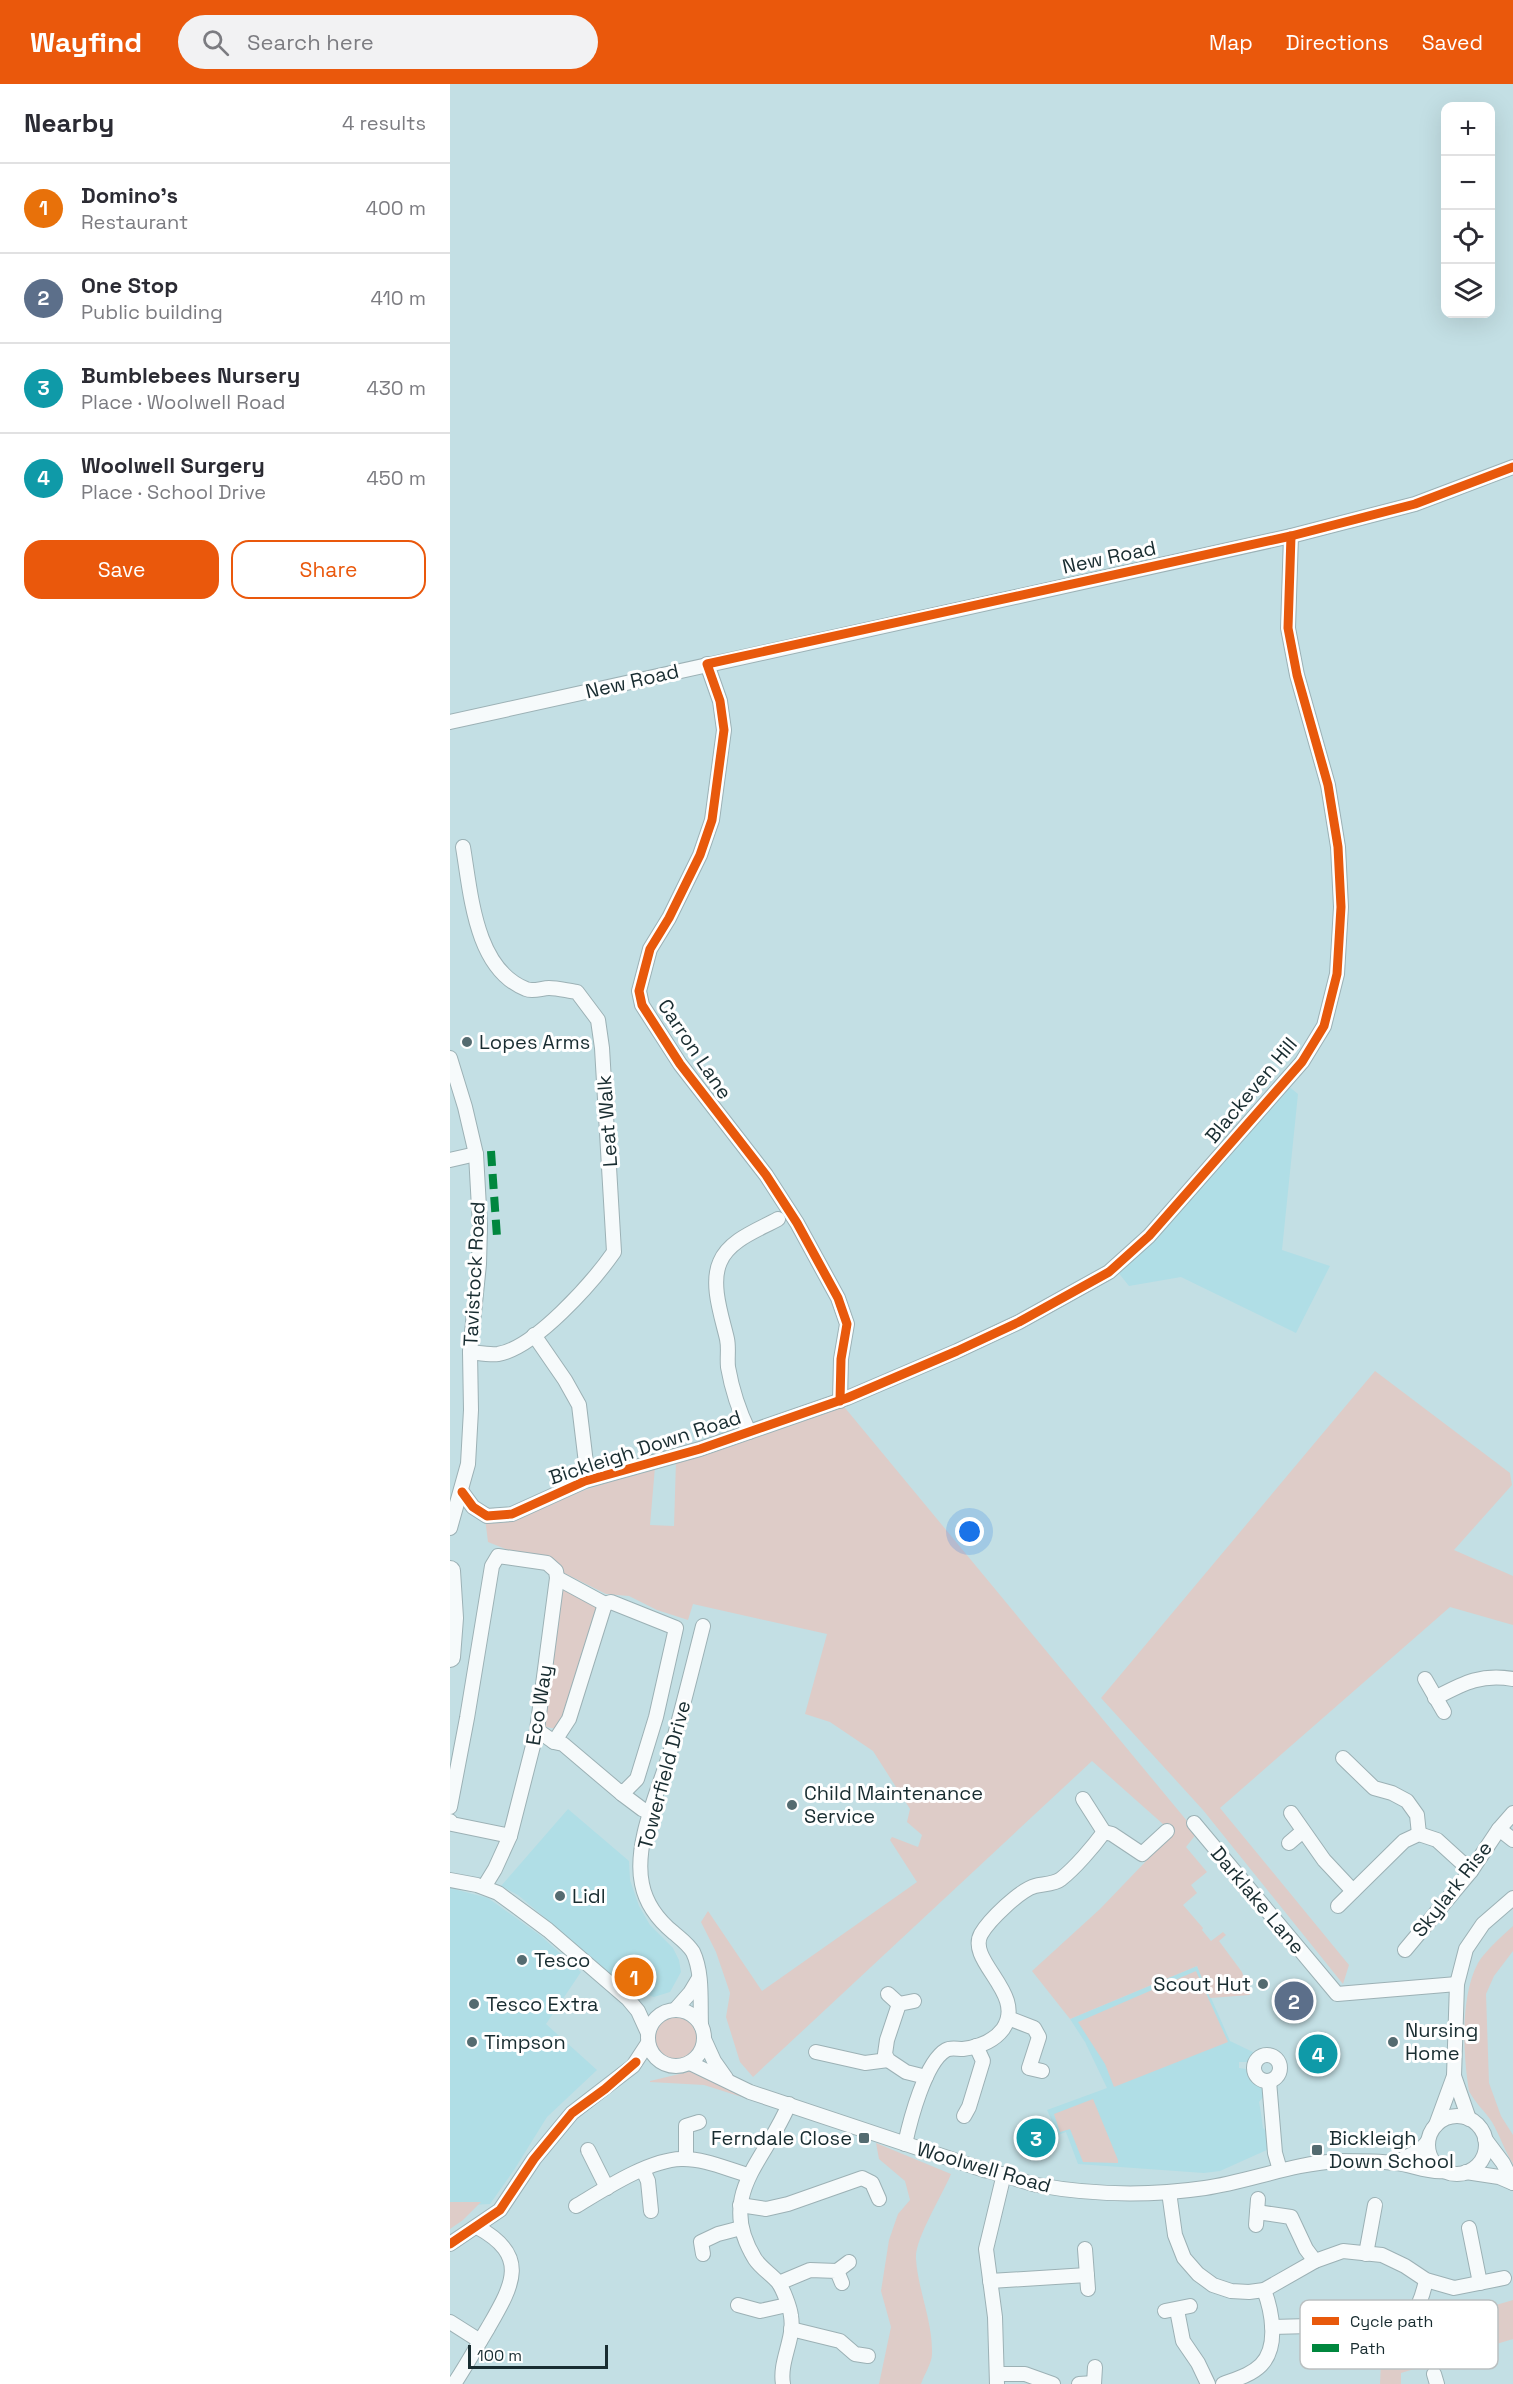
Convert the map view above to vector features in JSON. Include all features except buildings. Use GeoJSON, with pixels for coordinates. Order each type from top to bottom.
{"type":"FeatureCollection","features":[{"type":"Feature","properties":{"kind":"highway"},"geometry":{"type":"LineString","coordinates":[[450,1571],[453,1618],[450,1657]]}},
{"type":"Feature","properties":{"kind":"street","name":"New Road"},"geometry":{"type":"LineString","coordinates":[[450,722],[1291,536],[1415,504],[1513,467]]}},
{"type":"Feature","properties":{"kind":"street","name":"Blackeven Hill"},"geometry":{"type":"LineString","coordinates":[[844,1399],[1008,1327],[1109,1272],[1149,1236],[1302,1062],[1324,1026],[1337,974],[1341,907],[1338,847],[1328,785],[1297,675],[1288,628],[1291,536]]}},
{"type":"Feature","properties":{"kind":"street","name":"Carron Lane"},"geometry":{"type":"LineString","coordinates":[[707,664],[720,701],[724,730],[712,820],[700,855],[669,918],[650,949],[639,991],[642,1005],[680,1064],[766,1175],[797,1222],[838,1298],[847,1324],[841,1359],[844,1399]]}},
{"type":"Feature","properties":{"kind":"street","name":"Leat Walk"},"geometry":{"type":"LineString","coordinates":[[462,847],[478,927],[491,960],[505,978],[528,990],[550,988],[577,992],[598,1020],[602,1048],[614,1252],[600,1272],[578,1296],[534,1335],[498,1354],[470,1352]]}},
{"type":"Feature","properties":{"kind":"street","name":"Tavistock Road"},"geometry":{"type":"LineString","coordinates":[[450,1058],[476,1154],[479,1254],[470,1352],[471,1410],[468,1464],[456,1493],[450,1528]]}},
{"type":"Feature","properties":{"kind":"street"},"geometry":{"type":"LineString","coordinates":[[450,1160],[476,1154]]}},
{"type":"Feature","properties":{"kind":"street"},"geometry":{"type":"LineString","coordinates":[[749,1432],[732,1388],[728,1364],[728,1343],[716,1282],[719,1263],[728,1249],[744,1237],[778,1219]]}},
{"type":"Feature","properties":{"kind":"street"},"geometry":{"type":"LineString","coordinates":[[534,1335],[579,1405],[586,1463]]}},
{"type":"Feature","properties":{"kind":"street","name":"Bickleigh Down Road"},"geometry":{"type":"LineString","coordinates":[[456,1493],[487,1516],[512,1514],[585,1481],[666,1460],[844,1399]]}},
{"type":"Feature","properties":{"kind":"street"},"geometry":{"type":"LineString","coordinates":[[450,1807],[492,1566],[498,1556],[547,1563],[556,1574],[605,1604],[611,1602],[676,1628],[656,1717],[637,1779],[621,1794]]}},
{"type":"Feature","properties":{"kind":"street","name":"Eco Way"},"geometry":{"type":"LineString","coordinates":[[484,1887],[510,1836],[537,1730],[556,1574]]}},
{"type":"Feature","properties":{"kind":"street"},"geometry":{"type":"LineString","coordinates":[[554,1742],[569,1719],[605,1604]]}},
{"type":"Feature","properties":{"kind":"street","name":"Towerfield Drive"},"geometry":{"type":"LineString","coordinates":[[701,2025],[699,1978],[692,1950],[655,1914],[642,1885],[640,1869],[642,1846],[671,1749],[703,1626]]}},
{"type":"Feature","properties":{"kind":"street"},"geometry":{"type":"LineString","coordinates":[[1435,1698],[1466,1681],[1487,1677],[1513,1679]]}},
{"type":"Feature","properties":{"kind":"street"},"geometry":{"type":"LineString","coordinates":[[1425,1679],[1444,1713]]}},
{"type":"Feature","properties":{"kind":"street"},"geometry":{"type":"LineString","coordinates":[[537,1730],[554,1742],[563,1744],[621,1794],[651,1813]]}},
{"type":"Feature","properties":{"kind":"street"},"geometry":{"type":"LineString","coordinates":[[1343,1758],[1374,1788],[1392,1792],[1407,1801],[1417,1815],[1419,1834]]}},
{"type":"Feature","properties":{"kind":"street"},"geometry":{"type":"LineString","coordinates":[[1083,1798],[1104,1832],[1112,1834],[1142,1854],[1167,1831]]}},
{"type":"Feature","properties":{"kind":"street"},"geometry":{"type":"LineString","coordinates":[[1291,1813],[1335,1872],[1353,1891]]}},
{"type":"Feature","properties":{"kind":"street","name":"Skylark Rise"},"geometry":{"type":"LineString","coordinates":[[1405,1950],[1472,1871],[1499,1829],[1513,1813]]}},
{"type":"Feature","properties":{"kind":"street"},"geometry":{"type":"LineString","coordinates":[[450,1821],[461,1827],[510,1836]]}},
{"type":"Feature","properties":{"kind":"street","name":"Darklake Lane"},"geometry":{"type":"LineString","coordinates":[[1194,1823],[1337,1994],[1457,1984]]}},
{"type":"Feature","properties":{"kind":"street","name":"Skylark Rise"},"geometry":{"type":"LineString","coordinates":[[1499,1829],[1513,1840]]}},
{"type":"Feature","properties":{"kind":"street"},"geometry":{"type":"LineString","coordinates":[[1289,1843],[1303,1831]]}},
{"type":"Feature","properties":{"kind":"street"},"geometry":{"type":"LineString","coordinates":[[905,2144],[909,2125],[934,2060],[948,2049],[976,2046],[996,2037],[1008,2018],[1009,2006],[1003,1991],[982,1957],[978,1946],[981,1934],[1020,1894],[1033,1886],[1060,1881],[1104,1832]]}},
{"type":"Feature","properties":{"kind":"street"},"geometry":{"type":"LineString","coordinates":[[1338,1906],[1404,1841],[1419,1834],[1437,1840],[1472,1871]]}},
{"type":"Feature","properties":{"kind":"street"},"geometry":{"type":"LineString","coordinates":[[450,1880],[484,1887],[498,1893],[525,1912],[628,2000],[638,2011],[652,2055],[662,2063],[674,2067],[690,2063],[700,2053],[704,2040]]}},
{"type":"Feature","properties":{"kind":"street"},"geometry":{"type":"LineString","coordinates":[[1394,2163],[1418,2151],[1428,2141],[1436,2125],[1454,2076],[1457,1984],[1466,1950],[1483,1924],[1513,1898]]}},
{"type":"Feature","properties":{"kind":"street"},"geometry":{"type":"LineString","coordinates":[[450,2244],[500,2210],[534,2159],[572,2113],[633,2066],[648,2038],[652,2023],[690,1992],[699,1978]]}},
{"type":"Feature","properties":{"kind":"street"},"geometry":{"type":"LineString","coordinates":[[888,1994],[899,2004]]}},
{"type":"Feature","properties":{"kind":"street"},"geometry":{"type":"LineString","coordinates":[[628,2000],[642,2008],[690,2014],[701,2025],[704,2040],[727,2080]]}},
{"type":"Feature","properties":{"kind":"street"},"geometry":{"type":"LineString","coordinates":[[899,2004],[914,2001]]}},
{"type":"Feature","properties":{"kind":"street"},"geometry":{"type":"LineString","coordinates":[[899,2004],[887,2040],[885,2054],[888,2060],[906,2072],[926,2077]]}},
{"type":"Feature","properties":{"kind":"street"},"geometry":{"type":"LineString","coordinates":[[1008,2018],[1034,2028],[1039,2037],[1029,2068],[1042,2072]]}},
{"type":"Feature","properties":{"kind":"street"},"geometry":{"type":"LineString","coordinates":[[972,2112],[982,2061],[976,2046]]}},
{"type":"Feature","properties":{"kind":"street"},"geometry":{"type":"LineString","coordinates":[[816,2052],[865,2063],[888,2060]]}},
{"type":"Feature","properties":{"kind":"street","name":"Woolwell Road"},"geometry":{"type":"LineString","coordinates":[[690,2063],[750,2092],[984,2170],[1061,2189],[1115,2194],[1169,2192],[1231,2183],[1280,2170],[1339,2161],[1394,2163],[1436,2172],[1444,2171]]}},
{"type":"Feature","properties":{"kind":"street"},"geometry":{"type":"LineString","coordinates":[[1454,2076],[1469,2119],[1482,2131],[1513,2183]]}},
{"type":"Feature","properties":{"kind":"street"},"geometry":{"type":"LineString","coordinates":[[1269,2081],[1275,2153],[1280,2170]]}},
{"type":"Feature","properties":{"kind":"street"},"geometry":{"type":"LineString","coordinates":[[783,2384],[781,2374],[792,2316],[779,2283],[757,2262],[741,2228],[740,2205],[748,2175],[776,2132],[789,2104]]}},
{"type":"Feature","properties":{"kind":"street"},"geometry":{"type":"LineString","coordinates":[[1436,2125],[1451,2116],[1469,2119]]}},
{"type":"Feature","properties":{"kind":"street"},"geometry":{"type":"LineString","coordinates":[[686,2124],[686,2159]]}},
{"type":"Feature","properties":{"kind":"street"},"geometry":{"type":"LineString","coordinates":[[1428,2141],[1429,2153],[1435,2164],[1444,2171],[1455,2174],[1474,2168],[1484,2156],[1485,2139]]}},
{"type":"Feature","properties":{"kind":"street"},"geometry":{"type":"LineString","coordinates":[[588,2150],[608,2188]]}},
{"type":"Feature","properties":{"kind":"street"},"geometry":{"type":"LineString","coordinates":[[576,2206],[643,2170],[677,2159],[686,2159],[748,2175]]}},
{"type":"Feature","properties":{"kind":"street"},"geometry":{"type":"LineString","coordinates":[[643,2170],[648,2181],[651,2211]]}},
{"type":"Feature","properties":{"kind":"street"},"geometry":{"type":"LineString","coordinates":[[1466,2172],[1499,2177],[1513,2183]]}},
{"type":"Feature","properties":{"kind":"street"},"geometry":{"type":"LineString","coordinates":[[1004,2174],[986,2249],[995,2317],[997,2379],[1025,2374],[1053,2384]]}},
{"type":"Feature","properties":{"kind":"street"},"geometry":{"type":"LineString","coordinates":[[740,2205],[766,2209],[788,2204],[862,2178],[872,2183],[879,2199]]}},
{"type":"Feature","properties":{"kind":"street"},"geometry":{"type":"LineString","coordinates":[[1169,2192],[1175,2235],[1184,2258],[1213,2286],[1231,2291],[1264,2290],[1315,2261],[1343,2251],[1382,2255],[1426,2280],[1454,2288],[1504,2278]]}},
{"type":"Feature","properties":{"kind":"street"},"geometry":{"type":"LineString","coordinates":[[1366,2254],[1375,2205]]}},
{"type":"Feature","properties":{"kind":"street"},"geometry":{"type":"LineString","coordinates":[[1257,2212],[1291,2217],[1306,2249],[1315,2261]]}},
{"type":"Feature","properties":{"kind":"street"},"geometry":{"type":"LineString","coordinates":[[454,2384],[506,2297],[513,2276],[511,2261],[503,2247],[492,2235],[477,2227]]}},
{"type":"Feature","properties":{"kind":"street"},"geometry":{"type":"LineString","coordinates":[[698,2245],[718,2234],[741,2228]]}},
{"type":"Feature","properties":{"kind":"street"},"geometry":{"type":"LineString","coordinates":[[1469,2228],[1480,2283]]}},
{"type":"Feature","properties":{"kind":"street"},"geometry":{"type":"LineString","coordinates":[[990,2281],[1088,2282],[1085,2249]]}},
{"type":"Feature","properties":{"kind":"street"},"geometry":{"type":"LineString","coordinates":[[779,2283],[810,2270],[839,2277],[849,2262]]}},
{"type":"Feature","properties":{"kind":"street"},"geometry":{"type":"LineString","coordinates":[[1421,2300],[1426,2280]]}},
{"type":"Feature","properties":{"kind":"street"},"geometry":{"type":"LineString","coordinates":[[1223,2384],[1247,2375],[1263,2364],[1274,2338],[1269,2303],[1264,2290]]}},
{"type":"Feature","properties":{"kind":"street"},"geometry":{"type":"LineString","coordinates":[[738,2305],[760,2311],[787,2305]]}},
{"type":"Feature","properties":{"kind":"street"},"geometry":{"type":"LineString","coordinates":[[1177,2309],[1183,2341],[1198,2363],[1208,2384]]}},
{"type":"Feature","properties":{"kind":"street"},"geometry":{"type":"LineString","coordinates":[[450,2322],[480,2341]]}},
{"type":"Feature","properties":{"kind":"street"},"geometry":{"type":"LineString","coordinates":[[1272,2326],[1300,2326]]}},
{"type":"Feature","properties":{"kind":"street"},"geometry":{"type":"LineString","coordinates":[[791,2329],[840,2341],[858,2358]]}},
{"type":"Feature","properties":{"kind":"street"},"geometry":{"type":"LineString","coordinates":[[1079,2384],[1094,2383],[1095,2367]]}},
{"type":"Feature","properties":{"kind":"shaded area"},"geometry":{"type":"Polygon","coordinates":[[[1287,1085],[1298,1094],[1282,1250],[1330,1266],[1296,1333],[1181,1277],[1129,1286],[1117,1271],[1287,1085]]]}},
{"type":"Feature","properties":{"kind":"shaded area"},"geometry":{"type":"Polygon","coordinates":[[[1375,1371],[1510,1473],[1512,1485],[1454,1550],[1513,1576],[1513,1625],[1450,1607],[1220,1808],[1349,1965],[1343,1984],[1203,1810],[1101,1698],[1375,1371]]]}},
{"type":"Feature","properties":{"kind":"shaded area"},"geometry":{"type":"Polygon","coordinates":[[[841,1403],[1197,1833],[1186,1847],[1207,1872],[1191,1885],[1197,1893],[1183,1905],[1211,1941],[1223,1932],[1226,1935],[1219,1941],[1242,1972],[1250,1995],[1210,1998],[1197,1966],[1070,2019],[1032,1971],[1100,1909],[1173,1833],[1092,1761],[753,2077],[740,2062],[726,2017],[730,1993],[716,1952],[701,1922],[708,1911],[762,1991],[917,1882],[890,1840],[892,1837],[918,1847],[922,1835],[907,1822],[910,1809],[873,1751],[830,1722],[805,1714],[827,1634],[693,1604],[688,1620],[657,1610],[629,1596],[606,1594],[556,1569],[488,1542],[485,1518],[500,1518],[655,1467],[650,1525],[674,1526],[676,1461],[841,1403]]]}},
{"type":"Feature","properties":{"kind":"shaded area"},"geometry":{"type":"Polygon","coordinates":[[[563,1588],[600,1609],[569,1707],[557,1729],[546,1727],[543,1722],[560,1590],[563,1588]]]}},
{"type":"Feature","properties":{"kind":"shaded area"},"geometry":{"type":"Polygon","coordinates":[[[568,1809],[629,1861],[630,1880],[639,1906],[650,1925],[673,1948],[679,1960],[681,1972],[670,1992],[654,1997],[634,1991],[619,1981],[518,1895],[501,1886],[568,1809]]]}},
{"type":"Feature","properties":{"kind":"shaded area"},"geometry":{"type":"Polygon","coordinates":[[[450,1888],[488,1898],[541,1936],[581,1972],[546,2024],[597,2070],[547,2117],[490,2204],[450,2206],[450,1888]]]}},
{"type":"Feature","properties":{"kind":"shaded area"},"geometry":{"type":"Polygon","coordinates":[[[1513,1926],[1513,1951],[1494,1976],[1486,1994],[1489,2083],[1501,2116],[1513,2135],[1513,2164],[1492,2122],[1469,2091],[1464,2026],[1468,1992],[1478,1963],[1494,1943],[1513,1926]]]}},
{"type":"Feature","properties":{"kind":"shaded area"},"geometry":{"type":"Polygon","coordinates":[[[1197,1966],[1230,2041],[1255,2053],[1248,2062],[1239,2062],[1239,2068],[1246,2069],[1252,2081],[1262,2089],[1263,2097],[1259,2102],[1269,2149],[1220,2171],[1204,2173],[1078,2164],[1066,2132],[1058,2135],[1047,2110],[1107,2088],[1085,2042],[1070,2019],[1197,1966]]]}},
{"type":"Feature","properties":{"kind":"shaded area"},"geometry":{"type":"Polygon","coordinates":[[[1196,1971],[1228,2042],[1114,2087],[1105,2064],[1078,2022],[1196,1971]]]}},
{"type":"Feature","properties":{"kind":"shaded area"},"geometry":{"type":"Polygon","coordinates":[[[676,2017],[684,2018],[691,2023],[696,2030],[696,2046],[691,2053],[684,2058],[676,2059],[668,2058],[661,2053],[656,2046],[655,2038],[656,2030],[661,2023],[668,2018],[676,2017]]]}},
{"type":"Feature","properties":{"kind":"shaded area"},"geometry":{"type":"Polygon","coordinates":[[[692,2071],[770,2106],[704,2085],[650,2082],[692,2071]]]}},
{"type":"Feature","properties":{"kind":"shaded area"},"geometry":{"type":"Polygon","coordinates":[[[1093,2099],[1118,2163],[1083,2162],[1070,2129],[1060,2132],[1054,2114],[1093,2099]]]}},
{"type":"Feature","properties":{"kind":"shaded area"},"geometry":{"type":"Polygon","coordinates":[[[876,2143],[951,2174],[924,2229],[917,2251],[917,2271],[932,2342],[932,2358],[921,2384],[879,2384],[891,2327],[881,2291],[889,2240],[898,2214],[910,2200],[905,2181],[879,2159],[876,2143]]]}},
{"type":"Feature","properties":{"kind":"shaded area"},"geometry":{"type":"Polygon","coordinates":[[[450,2202],[481,2202],[450,2229],[450,2202]]]}},
{"type":"Feature","properties":{"kind":"shaded area"},"geometry":{"type":"Polygon","coordinates":[[[1513,2300],[1513,2339],[1498,2344],[1498,2304],[1513,2300]]]}},
{"type":"Feature","properties":{"kind":"shaded area"},"geometry":{"type":"Polygon","coordinates":[[[1381,2369],[1414,2369],[1401,2373],[1401,2384],[1380,2384],[1381,2369]]]}},
{"type":"Feature","properties":{"kind":"marked path"},"geometry":{"type":"LineString","coordinates":[[491,1151],[497,1237]]}},
{"type":"Feature","properties":{"kind":"cycle path"},"geometry":{"type":"LineString","coordinates":[[840,1401],[841,1359],[847,1324],[838,1298],[797,1223],[766,1175],[680,1064],[642,1005],[639,991],[650,949],[669,918],[700,855],[712,820],[724,730],[720,701],[707,664],[1291,536],[1415,504],[1513,467]]}},
{"type":"Feature","properties":{"kind":"cycle path"},"geometry":{"type":"LineString","coordinates":[[462,1492],[473,1507],[487,1516],[512,1514],[585,1481],[700,1449],[847,1398],[1019,1322],[1109,1272],[1149,1236],[1302,1062],[1324,1026],[1337,974],[1341,907],[1338,847],[1328,785],[1297,675],[1288,628],[1291,536]]}},
{"type":"Feature","properties":{"kind":"cycle path"},"geometry":{"type":"LineString","coordinates":[[450,2244],[500,2210],[534,2159],[572,2113],[636,2062]]}},
{"type":"Feature","properties":{"kind":"place","name":"Lopes Arms"},"geometry":{"type":"Point","coordinates":[467,1042]}},
{"type":"Feature","properties":{"kind":"place","name":"Child Maintenance Service"},"geometry":{"type":"Point","coordinates":[792,1805]}},
{"type":"Feature","properties":{"kind":"place","name":"Lidl"},"geometry":{"type":"Point","coordinates":[560,1896]}},
{"type":"Feature","properties":{"kind":"place","name":"Tesco"},"geometry":{"type":"Point","coordinates":[522,1960]}},
{"type":"Feature","properties":{"kind":"place","name":"Domino's"},"geometry":{"type":"Point","coordinates":[634,1977]}},
{"type":"Feature","properties":{"kind":"place","name":"Scout Hut"},"geometry":{"type":"Point","coordinates":[1263,1984]}},
{"type":"Feature","properties":{"kind":"place","name":"One Stop"},"geometry":{"type":"Point","coordinates":[1294,2001]}},
{"type":"Feature","properties":{"kind":"place","name":"Tesco Extra"},"geometry":{"type":"Point","coordinates":[474,2004]}},
{"type":"Feature","properties":{"kind":"place","name":"Timpson"},"geometry":{"type":"Point","coordinates":[472,2042]}},
{"type":"Feature","properties":{"kind":"place","name":"Nursing Home"},"geometry":{"type":"Point","coordinates":[1393,2042]}},
{"type":"Feature","properties":{"kind":"place","name":"Woolwell Surgery"},"geometry":{"type":"Point","coordinates":[1318,2054]}},
{"type":"Feature","properties":{"kind":"place","name":"Ferndale Close"},"geometry":{"type":"Point","coordinates":[864,2138]}},
{"type":"Feature","properties":{"kind":"place","name":"Bumblebees Nursery"},"geometry":{"type":"Point","coordinates":[1036,2138]}},
{"type":"Feature","properties":{"kind":"place","name":"Bickleigh Down School"},"geometry":{"type":"Point","coordinates":[1317,2150]}}]}
